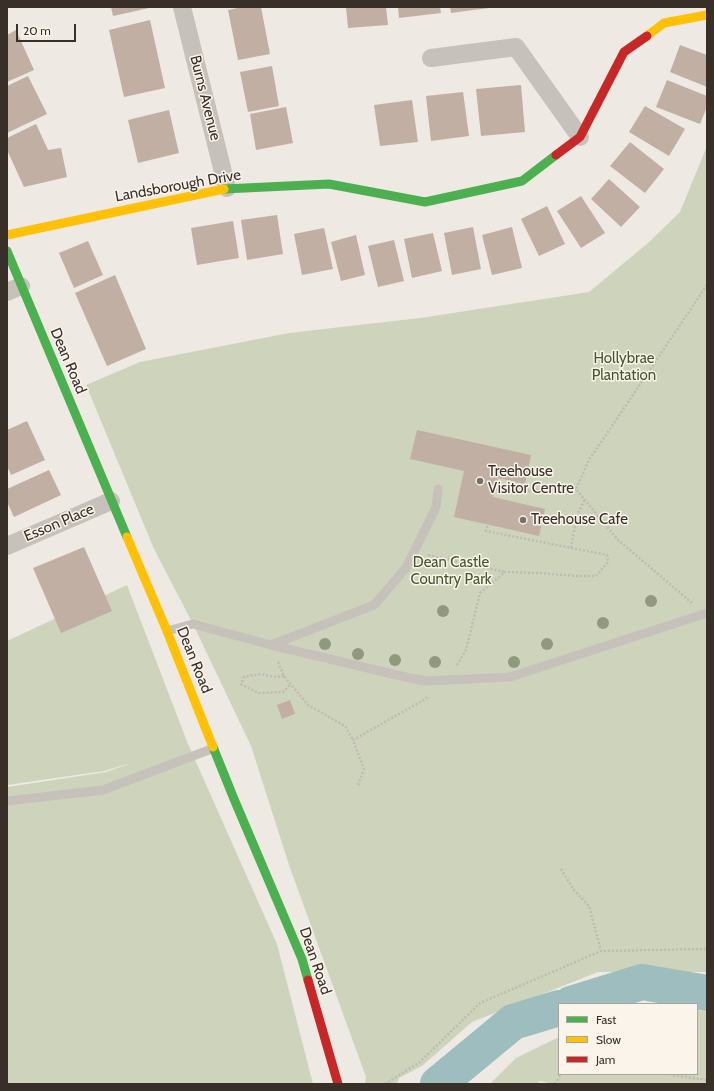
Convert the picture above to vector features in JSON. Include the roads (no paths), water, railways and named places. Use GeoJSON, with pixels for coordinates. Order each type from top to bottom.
{"type":"FeatureCollection","features":[{"type":"Feature","properties":{"kind":"street","name":"Burns Avenue"},"geometry":{"type":"LineString","coordinates":[[182,7],[227,188]]}},
{"type":"Feature","properties":{"kind":"street","name":"Landsborough Drive"},"geometry":{"type":"LineString","coordinates":[[7,235],[227,188],[329,184],[425,202],[522,180],[580,137],[624,52],[664,23],[707,15]]}},
{"type":"Feature","properties":{"kind":"street"},"geometry":{"type":"LineString","coordinates":[[431,58],[516,47],[580,137]]}},
{"type":"Feature","properties":{"kind":"street","name":"Dean Road"},"geometry":{"type":"LineString","coordinates":[[7,251],[14,289],[111,501],[167,631],[234,800],[302,959],[338,1084]]}},
{"type":"Feature","properties":{"kind":"street","name":"Esson Place"},"geometry":{"type":"LineString","coordinates":[[7,546],[111,501]]}},
{"type":"Feature","properties":{"kind":"lane"},"geometry":{"type":"LineString","coordinates":[[271,645],[374,605],[406,568],[436,507],[438,489]]}},
{"type":"Feature","properties":{"kind":"lane"},"geometry":{"type":"LineString","coordinates":[[167,631],[192,624],[271,645],[425,681],[510,677],[706,613]]}},
{"type":"Feature","properties":{"kind":"lane"},"geometry":{"type":"LineString","coordinates":[[7,801],[104,790],[214,748]]}},
{"type":"Feature","properties":{"kind":"waterway"},"geometry":{"type":"LineString","coordinates":[[574,1003],[642,982],[707,993]]}},
{"type":"Feature","properties":{"kind":"waterway"},"geometry":{"type":"LineString","coordinates":[[438,1084],[513,1022],[558,1008]]}},
{"type":"Feature","properties":{"kind":"place","name":"Treehouse Visitor Centre"},"geometry":{"type":"Point","coordinates":[480,481]}},
{"type":"Feature","properties":{"kind":"place","name":"Treehouse Cafe"},"geometry":{"type":"Point","coordinates":[523,520]}},
{"type":"Feature","properties":{"kind":"park label","name":"Hollybrae Plantation"},"geometry":{"type":"Point","coordinates":[624,368]}},
{"type":"Feature","properties":{"kind":"park label","name":"Dean Castle Country Park"},"geometry":{"type":"Point","coordinates":[451,572]}}]}
